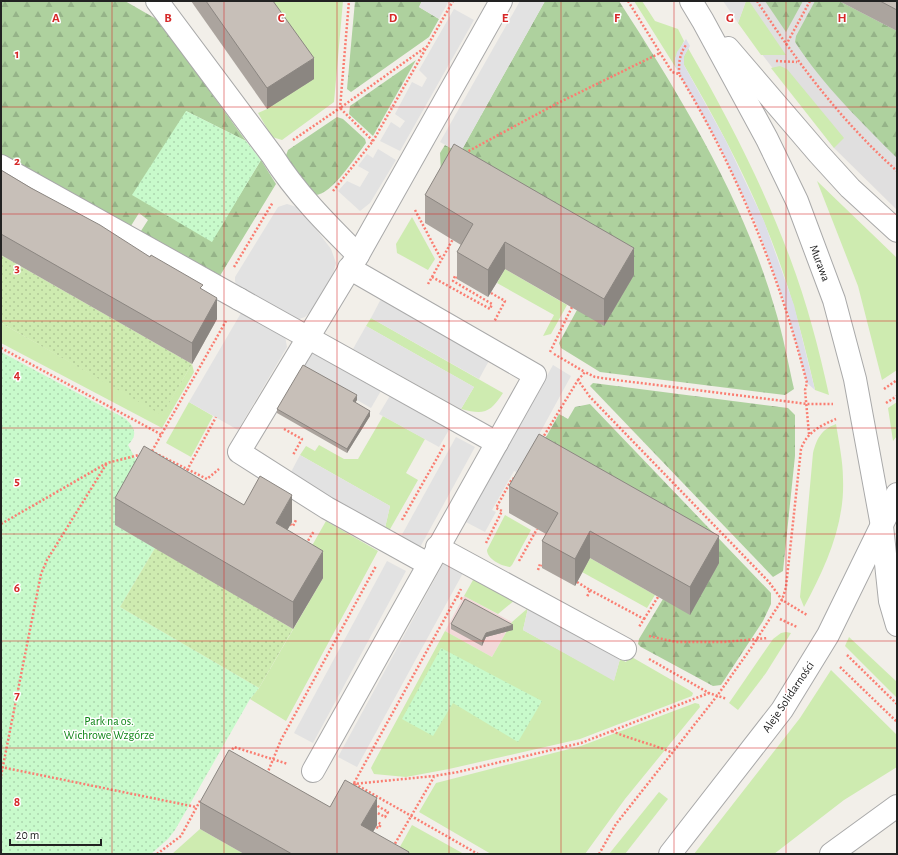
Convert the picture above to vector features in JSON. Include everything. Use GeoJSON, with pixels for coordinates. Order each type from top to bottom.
{"type":"FeatureCollection","features":[{"type":"Feature","properties":{"kind":"street"},"geometry":{"type":"LineString","coordinates":[[144,1],[161,7],[272,155],[287,179],[354,261],[535,375],[313,772]]}},
{"type":"Feature","properties":{"kind":"street"},"geometry":{"type":"LineString","coordinates":[[501,1],[354,261],[307,336],[239,452],[327,508],[389,542],[433,556],[473,566],[625,649]]}},
{"type":"Feature","properties":{"kind":"street","name":"Murawa"},"geometry":{"type":"LineString","coordinates":[[690,1],[703,21],[767,139],[797,201],[834,300],[855,379],[882,526],[890,601],[897,625]]}},
{"type":"Feature","properties":{"kind":"street","name":"Murawa"},"geometry":{"type":"LineString","coordinates":[[703,21],[850,188],[897,231]]}},
{"type":"Feature","properties":{"kind":"street"},"geometry":{"type":"LineString","coordinates":[[1,166],[497,442]]}},
{"type":"Feature","properties":{"kind":"street","name":"Aleje Solidarności"},"geometry":{"type":"LineString","coordinates":[[670,854],[782,710],[828,635],[897,494]]}},
{"type":"Feature","properties":{"kind":"street"},"geometry":{"type":"LineString","coordinates":[[831,854],[897,806]]}},
{"type":"Feature","properties":{"kind":"path"},"geometry":{"type":"LineString","coordinates":[[349,1],[340,108],[373,141]]}},
{"type":"Feature","properties":{"kind":"path"},"geometry":{"type":"LineString","coordinates":[[313,210],[334,190],[373,141],[453,1]]}},
{"type":"Feature","properties":{"kind":"path"},"geometry":{"type":"LineString","coordinates":[[628,1],[672,72],[679,74],[698,105],[719,145],[757,226],[774,273],[799,351],[807,382],[806,390],[809,434]]}},
{"type":"Feature","properties":{"kind":"path"},"geometry":{"type":"LineString","coordinates":[[757,1],[798,62],[853,127],[897,171]]}},
{"type":"Feature","properties":{"kind":"path"},"geometry":{"type":"LineString","coordinates":[[786,44],[810,1]]}},
{"type":"Feature","properties":{"kind":"path"},"geometry":{"type":"LineString","coordinates":[[272,155],[428,45]]}},
{"type":"Feature","properties":{"kind":"path"},"geometry":{"type":"LineString","coordinates":[[461,156],[554,105],[660,53]]}},
{"type":"Feature","properties":{"kind":"path"},"geometry":{"type":"LineString","coordinates":[[1,524],[107,463],[152,451],[162,436],[287,179]]}},
{"type":"Feature","properties":{"kind":"path"},"geometry":{"type":"LineString","coordinates":[[411,206],[441,259]]}},
{"type":"Feature","properties":{"kind":"path"},"geometry":{"type":"LineString","coordinates":[[427,285],[453,239]]}},
{"type":"Feature","properties":{"kind":"path"},"geometry":{"type":"LineString","coordinates":[[432,277],[490,309],[492,304],[453,281],[455,276],[458,278]]}},
{"type":"Feature","properties":{"kind":"path"},"geometry":{"type":"LineString","coordinates":[[421,282],[434,289]]}},
{"type":"Feature","properties":{"kind":"path"},"geometry":{"type":"LineString","coordinates":[[486,319],[493,323],[505,301],[491,293]]}},
{"type":"Feature","properties":{"kind":"path"},"geometry":{"type":"LineString","coordinates":[[572,307],[549,351],[595,377],[807,404],[835,404]]}},
{"type":"Feature","properties":{"kind":"path"},"geometry":{"type":"LineString","coordinates":[[1,348],[162,436]]}},
{"type":"Feature","properties":{"kind":"path"},"geometry":{"type":"LineString","coordinates":[[540,443],[578,380],[585,372]]}},
{"type":"Feature","properties":{"kind":"path"},"geometry":{"type":"LineString","coordinates":[[578,380],[590,397],[769,582],[782,600],[805,613]]}},
{"type":"Feature","properties":{"kind":"path"},"geometry":{"type":"LineString","coordinates":[[882,390],[897,380]]}},
{"type":"Feature","properties":{"kind":"path"},"geometry":{"type":"LineString","coordinates":[[884,404],[897,396]]}},
{"type":"Feature","properties":{"kind":"path"},"geometry":{"type":"LineString","coordinates":[[261,415],[302,439],[280,478]]}},
{"type":"Feature","properties":{"kind":"path"},"geometry":{"type":"LineString","coordinates":[[182,480],[216,417]]}},
{"type":"Feature","properties":{"kind":"path"},"geometry":{"type":"LineString","coordinates":[[599,854],[616,824],[717,696],[782,600],[786,587],[800,449],[809,434],[824,424],[838,418]]}},
{"type":"Feature","properties":{"kind":"path"},"geometry":{"type":"LineString","coordinates":[[264,780],[272,760],[389,542],[458,421]]}},
{"type":"Feature","properties":{"kind":"path"},"geometry":{"type":"LineString","coordinates":[[152,451],[207,478],[239,452]]}},
{"type":"Feature","properties":{"kind":"path"},"geometry":{"type":"LineString","coordinates":[[1,776],[41,574],[47,560],[107,463]]}},
{"type":"Feature","properties":{"kind":"path"},"geometry":{"type":"LineString","coordinates":[[354,784],[502,511],[496,508],[512,479],[519,477]]}},
{"type":"Feature","properties":{"kind":"path"},"geometry":{"type":"LineString","coordinates":[[303,548],[327,508]]}},
{"type":"Feature","properties":{"kind":"path"},"geometry":{"type":"LineString","coordinates":[[506,584],[537,528]]}},
{"type":"Feature","properties":{"kind":"path"},"geometry":{"type":"LineString","coordinates":[[644,619],[658,597]]}},
{"type":"Feature","properties":{"kind":"path"},"geometry":{"type":"LineString","coordinates":[[780,619],[797,627]]}},
{"type":"Feature","properties":{"kind":"path"},"geometry":{"type":"LineString","coordinates":[[641,634],[676,642],[724,642],[768,638]]}},
{"type":"Feature","properties":{"kind":"path"},"geometry":{"type":"LineString","coordinates":[[625,649],[634,651],[709,694],[727,699]]}},
{"type":"Feature","properties":{"kind":"path"},"geometry":{"type":"LineString","coordinates":[[846,654],[897,704]]}},
{"type":"Feature","properties":{"kind":"path"},"geometry":{"type":"LineString","coordinates":[[840,667],[897,722]]}},
{"type":"Feature","properties":{"kind":"path"},"geometry":{"type":"LineString","coordinates":[[230,754],[234,747],[313,772],[343,786],[434,776],[581,743],[709,694]]}},
{"type":"Feature","properties":{"kind":"path"},"geometry":{"type":"LineString","coordinates":[[611,731],[629,739],[651,743],[673,753]]}},
{"type":"Feature","properties":{"kind":"path"},"geometry":{"type":"LineString","coordinates":[[2,767],[196,807]]}},
{"type":"Feature","properties":{"kind":"path"},"geometry":{"type":"LineString","coordinates":[[389,854],[434,776]]}},
{"type":"Feature","properties":{"kind":"path"},"geometry":{"type":"LineString","coordinates":[[354,784],[412,815],[478,854]]}},
{"type":"Feature","properties":{"kind":"path"},"geometry":{"type":"LineString","coordinates":[[157,854],[181,836],[196,807],[205,794]]}},
{"type":"Feature","properties":{"kind":"path"},"geometry":{"type":"LineString","coordinates":[[370,802],[388,812],[385,817],[372,809]]}},
{"type":"Feature","properties":{"kind":"path"},"geometry":{"type":"LineString","coordinates":[[374,820],[381,824],[379,828],[376,827]]}},
{"type":"Feature","properties":{"kind":"shaded area"},"geometry":{"type":"Polygon","coordinates":[[[422,1],[449,1],[439,19],[419,7],[422,1]]]}},
{"type":"Feature","properties":{"kind":"shaded area"},"geometry":{"type":"Polygon","coordinates":[[[520,1],[545,1],[460,153],[440,142],[520,1]]]}},
{"type":"Feature","properties":{"kind":"shaded area"},"geometry":{"type":"Polygon","coordinates":[[[723,1],[746,1],[738,23],[723,1]]]}},
{"type":"Feature","properties":{"kind":"shaded area"},"geometry":{"type":"Polygon","coordinates":[[[746,1],[897,1],[897,210],[834,148],[738,23],[746,1]]]}},
{"type":"Feature","properties":{"kind":"shaded area"},"geometry":{"type":"Polygon","coordinates":[[[454,9],[474,20],[400,151],[380,141],[391,122],[400,128],[405,121],[395,114],[412,82],[422,87],[427,78],[419,70],[454,9]]]}},
{"type":"Feature","properties":{"kind":"shaded area"},"geometry":{"type":"Polygon","coordinates":[[[686,39],[690,46],[684,56],[684,65],[726,141],[764,221],[794,305],[815,390],[807,383],[787,310],[757,226],[719,145],[676,68],[675,59],[677,52],[686,39]]]}},
{"type":"Feature","properties":{"kind":"shaded area"},"geometry":{"type":"Polygon","coordinates":[[[378,149],[396,160],[370,203],[360,211],[338,191],[347,181],[360,187],[369,172],[358,166],[367,154],[373,158],[378,149]]]}},
{"type":"Feature","properties":{"kind":"shaded area"},"geometry":{"type":"Polygon","coordinates":[[[287,204],[300,208],[331,249],[336,263],[333,274],[310,312],[305,317],[299,319],[291,319],[237,288],[235,281],[235,277],[278,207],[287,204]]]}},
{"type":"Feature","properties":{"kind":"shaded area"},"geometry":{"type":"Polygon","coordinates":[[[382,297],[491,357],[479,379],[371,318],[382,297]]]}},
{"type":"Feature","properties":{"kind":"shaded area"},"geometry":{"type":"Polygon","coordinates":[[[241,313],[285,336],[287,347],[238,430],[189,402],[241,313]]]}},
{"type":"Feature","properties":{"kind":"shaded area"},"geometry":{"type":"Polygon","coordinates":[[[366,326],[474,387],[461,409],[353,349],[366,326]]]}},
{"type":"Feature","properties":{"kind":"shaded area"},"geometry":{"type":"Polygon","coordinates":[[[311,349],[382,389],[371,408],[301,368],[311,349]]]}},
{"type":"Feature","properties":{"kind":"shaded area"},"geometry":{"type":"Polygon","coordinates":[[[553,365],[571,376],[518,473],[514,471],[492,510],[496,512],[485,532],[462,520],[499,462],[553,365]]]}},
{"type":"Feature","properties":{"kind":"shaded area"},"geometry":{"type":"Polygon","coordinates":[[[391,394],[450,428],[439,447],[379,414],[391,394]]]}},
{"type":"Feature","properties":{"kind":"shaded area"},"geometry":{"type":"Polygon","coordinates":[[[456,437],[475,447],[418,551],[399,540],[456,437]]]}},
{"type":"Feature","properties":{"kind":"shaded area"},"geometry":{"type":"Polygon","coordinates":[[[300,455],[390,506],[385,528],[290,474],[300,455]]]}},
{"type":"Feature","properties":{"kind":"shaded area"},"geometry":{"type":"Polygon","coordinates":[[[387,561],[406,571],[313,743],[294,733],[387,561]]]}},
{"type":"Feature","properties":{"kind":"shaded area"},"geometry":{"type":"Polygon","coordinates":[[[444,562],[463,573],[357,767],[338,757],[444,562]]]}},
{"type":"Feature","properties":{"kind":"shaded area"},"geometry":{"type":"Polygon","coordinates":[[[464,596],[512,622],[492,657],[445,631],[464,596]]]}},
{"type":"Feature","properties":{"kind":"shaded area"},"geometry":{"type":"Polygon","coordinates":[[[528,608],[620,659],[614,681],[523,630],[528,608]]]}},
{"type":"Feature","properties":{"kind":"green space"},"geometry":{"type":"Polygon","coordinates":[[[1,1],[125,1],[158,20],[246,141],[186,111],[211,242],[261,160],[276,184],[218,279],[139,234],[148,220],[139,213],[129,229],[1,154],[1,1]]]}},
{"type":"Feature","properties":{"kind":"green space"},"geometry":{"type":"Polygon","coordinates":[[[258,1],[343,1],[334,102],[282,140],[272,137],[258,113],[267,109],[258,1]]]}},
{"type":"Feature","properties":{"kind":"green space"},"geometry":{"type":"Polygon","coordinates":[[[355,1],[422,1],[419,7],[439,19],[429,37],[351,92],[347,89],[355,1]]]}},
{"type":"Feature","properties":{"kind":"green space"},"geometry":{"type":"Polygon","coordinates":[[[545,1],[619,1],[665,74],[708,149],[728,188],[762,268],[778,319],[794,389],[785,395],[600,372],[561,348],[559,343],[577,310],[442,193],[440,153],[445,145],[460,153],[545,1]]]}},
{"type":"Feature","properties":{"kind":"green space"},"geometry":{"type":"Polygon","coordinates":[[[634,1],[642,1],[655,21],[678,29],[684,41],[675,59],[676,68],[634,1]]]}},
{"type":"Feature","properties":{"kind":"green space"},"geometry":{"type":"Polygon","coordinates":[[[746,1],[749,1],[786,55],[761,55],[738,23],[746,1]]]}},
{"type":"Feature","properties":{"kind":"green space"},"geometry":{"type":"Polygon","coordinates":[[[765,1],[803,1],[786,32],[765,1]]]}},
{"type":"Feature","properties":{"kind":"green space"},"geometry":{"type":"Polygon","coordinates":[[[815,1],[839,1],[897,31],[897,158],[856,117],[830,88],[817,73],[795,42],[796,36],[815,1]]]}},
{"type":"Feature","properties":{"kind":"green space"},"geometry":{"type":"Polygon","coordinates":[[[688,48],[744,151],[779,231],[807,309],[817,343],[829,395],[815,390],[805,347],[780,263],[737,162],[684,65],[684,56],[688,48]]]}},
{"type":"Feature","properties":{"kind":"green space"},"geometry":{"type":"Polygon","coordinates":[[[416,60],[373,136],[349,114],[350,106],[416,60]]]}},
{"type":"Feature","properties":{"kind":"green space"},"geometry":{"type":"Polygon","coordinates":[[[780,66],[787,69],[844,138],[834,148],[771,68],[780,66]]]}},
{"type":"Feature","properties":{"kind":"green space"},"geometry":{"type":"Polygon","coordinates":[[[186,111],[246,141],[261,160],[212,242],[132,195],[186,111]]]}},
{"type":"Feature","properties":{"kind":"green space"},"geometry":{"type":"Polygon","coordinates":[[[337,117],[343,119],[365,139],[366,143],[336,182],[321,194],[315,195],[285,158],[288,150],[337,117]]]}},
{"type":"Feature","properties":{"kind":"green space"},"geometry":{"type":"Polygon","coordinates":[[[817,181],[897,258],[897,370],[882,380],[858,286],[817,181]]]}},
{"type":"Feature","properties":{"kind":"green space"},"geometry":{"type":"Polygon","coordinates":[[[412,217],[435,259],[428,270],[397,253],[396,244],[412,217]]]}},
{"type":"Feature","properties":{"kind":"green space"},"geometry":{"type":"Polygon","coordinates":[[[1,255],[192,364],[162,415],[1,323],[1,255]]]}},
{"type":"Feature","properties":{"kind":"green space"},"geometry":{"type":"Polygon","coordinates":[[[505,269],[567,305],[551,334],[543,336],[554,315],[497,283],[505,269]]]}},
{"type":"Feature","properties":{"kind":"green space"},"geometry":{"type":"Polygon","coordinates":[[[371,318],[503,393],[494,405],[486,411],[475,412],[461,409],[474,387],[366,326],[371,318]]]}},
{"type":"Feature","properties":{"kind":"green space"},"geometry":{"type":"Polygon","coordinates":[[[1,323],[162,414],[192,364],[194,372],[162,428],[1,343],[1,323]]]}},
{"type":"Feature","properties":{"kind":"green space","name":"Park na os. Wichrowe Wzgórze"},"geometry":{"type":"Polygon","coordinates":[[[1,352],[126,419],[132,425],[134,435],[128,445],[139,465],[115,525],[155,548],[120,607],[259,688],[250,699],[175,830],[168,839],[151,854],[1,854],[1,352]]]}},
{"type":"Feature","properties":{"kind":"green space"},"geometry":{"type":"Polygon","coordinates":[[[593,383],[788,408],[795,415],[795,456],[783,571],[773,577],[590,386],[593,383]]]}},
{"type":"Feature","properties":{"kind":"green space"},"geometry":{"type":"Polygon","coordinates":[[[189,402],[213,416],[191,457],[166,443],[189,402]]]}},
{"type":"Feature","properties":{"kind":"green space"},"geometry":{"type":"Polygon","coordinates":[[[897,402],[897,436],[893,441],[888,408],[897,402]]]}},
{"type":"Feature","properties":{"kind":"green space"},"geometry":{"type":"Polygon","coordinates":[[[590,404],[771,593],[771,604],[763,621],[721,685],[713,686],[638,644],[639,639],[663,599],[536,455],[559,414],[568,419],[575,407],[590,404]]]}},
{"type":"Feature","properties":{"kind":"green space"},"geometry":{"type":"Polygon","coordinates":[[[383,416],[425,439],[406,473],[418,480],[389,531],[385,528],[390,506],[300,455],[306,446],[315,451],[319,445],[344,459],[358,459],[383,416]]]}},
{"type":"Feature","properties":{"kind":"green space"},"geometry":{"type":"Polygon","coordinates":[[[836,424],[843,472],[841,513],[832,546],[804,607],[800,597],[813,453],[820,435],[836,424]]]}},
{"type":"Feature","properties":{"kind":"green space"},"geometry":{"type":"Polygon","coordinates":[[[505,515],[531,530],[510,567],[495,562],[489,556],[487,550],[505,515]]]}},
{"type":"Feature","properties":{"kind":"green space"},"geometry":{"type":"Polygon","coordinates":[[[326,521],[378,551],[286,721],[250,699],[259,688],[323,578],[301,565],[326,521]]]}},
{"type":"Feature","properties":{"kind":"green space"},"geometry":{"type":"Polygon","coordinates":[[[155,548],[293,629],[259,688],[120,607],[155,548]]]}},
{"type":"Feature","properties":{"kind":"green space"},"geometry":{"type":"Polygon","coordinates":[[[590,558],[655,595],[647,608],[582,572],[590,558]]]}},
{"type":"Feature","properties":{"kind":"green space"},"geometry":{"type":"Polygon","coordinates":[[[478,579],[515,600],[498,614],[464,596],[473,580],[478,579]]]}},
{"type":"Feature","properties":{"kind":"green space"},"geometry":{"type":"Polygon","coordinates":[[[528,608],[523,630],[614,680],[620,659],[626,662],[630,656],[689,690],[693,693],[692,696],[580,739],[449,769],[406,777],[374,774],[371,768],[445,631],[492,657],[512,622],[528,608]]]}},
{"type":"Feature","properties":{"kind":"green space"},"geometry":{"type":"Polygon","coordinates":[[[781,633],[791,633],[766,673],[738,710],[729,703],[773,639],[781,633]]]}},
{"type":"Feature","properties":{"kind":"green space"},"geometry":{"type":"Polygon","coordinates":[[[849,637],[897,682],[897,698],[845,646],[849,637]]]}},
{"type":"Feature","properties":{"kind":"green space"},"geometry":{"type":"Polygon","coordinates":[[[441,648],[542,701],[518,742],[453,703],[433,736],[402,719],[441,648]]]}},
{"type":"Feature","properties":{"kind":"green space"},"geometry":{"type":"Polygon","coordinates":[[[831,670],[897,735],[897,767],[844,800],[774,854],[694,854],[800,718],[831,670]]]}},
{"type":"Feature","properties":{"kind":"green space"},"geometry":{"type":"Polygon","coordinates":[[[695,703],[699,704],[700,707],[625,799],[585,854],[491,854],[419,812],[436,783],[581,746],[695,703]]]}},
{"type":"Feature","properties":{"kind":"green space"},"geometry":{"type":"Polygon","coordinates":[[[659,792],[668,799],[625,854],[609,854],[659,792]]]}},
{"type":"Feature","properties":{"kind":"green space"},"geometry":{"type":"Polygon","coordinates":[[[412,825],[464,854],[396,854],[412,825]]]}},
{"type":"Feature","properties":{"kind":"green space"},"geometry":{"type":"Polygon","coordinates":[[[200,829],[244,854],[172,854],[200,829]]]}},
{"type":"Feature","properties":{"kind":"building"},"geometry":{"type":"Polygon","coordinates":[[[206,1],[273,1],[314,58],[267,88],[206,1]]]}},
{"type":"Feature","properties":{"kind":"building"},"geometry":{"type":"Polygon","coordinates":[[[880,1],[897,1],[897,10],[880,1]]]}},
{"type":"Feature","properties":{"kind":"building"},"geometry":{"type":"Polygon","coordinates":[[[454,144],[634,248],[604,299],[505,242],[488,270],[457,252],[473,224],[425,195],[454,144]]]}},
{"type":"Feature","properties":{"kind":"building"},"geometry":{"type":"Polygon","coordinates":[[[1,170],[100,225],[150,257],[151,255],[203,285],[200,288],[217,298],[192,343],[1,234],[1,170]]]}},
{"type":"Feature","properties":{"kind":"building"},"geometry":{"type":"Polygon","coordinates":[[[303,365],[357,395],[353,401],[370,411],[347,449],[277,409],[303,365]]]}},
{"type":"Feature","properties":{"kind":"building"},"geometry":{"type":"Polygon","coordinates":[[[539,434],[719,536],[690,587],[590,531],[575,559],[542,541],[558,513],[509,486],[539,434]]]}},
{"type":"Feature","properties":{"kind":"building"},"geometry":{"type":"Polygon","coordinates":[[[144,446],[244,505],[260,476],[292,495],[276,523],[323,551],[293,602],[115,498],[144,446]]]}},
{"type":"Feature","properties":{"kind":"building"},"geometry":{"type":"Polygon","coordinates":[[[465,599],[513,625],[486,633],[482,641],[451,624],[465,599]]]}},
{"type":"Feature","properties":{"kind":"building"},"geometry":{"type":"Polygon","coordinates":[[[229,750],[330,807],[345,780],[377,798],[361,825],[409,852],[408,854],[292,854],[200,802],[229,750]]]}}]}
